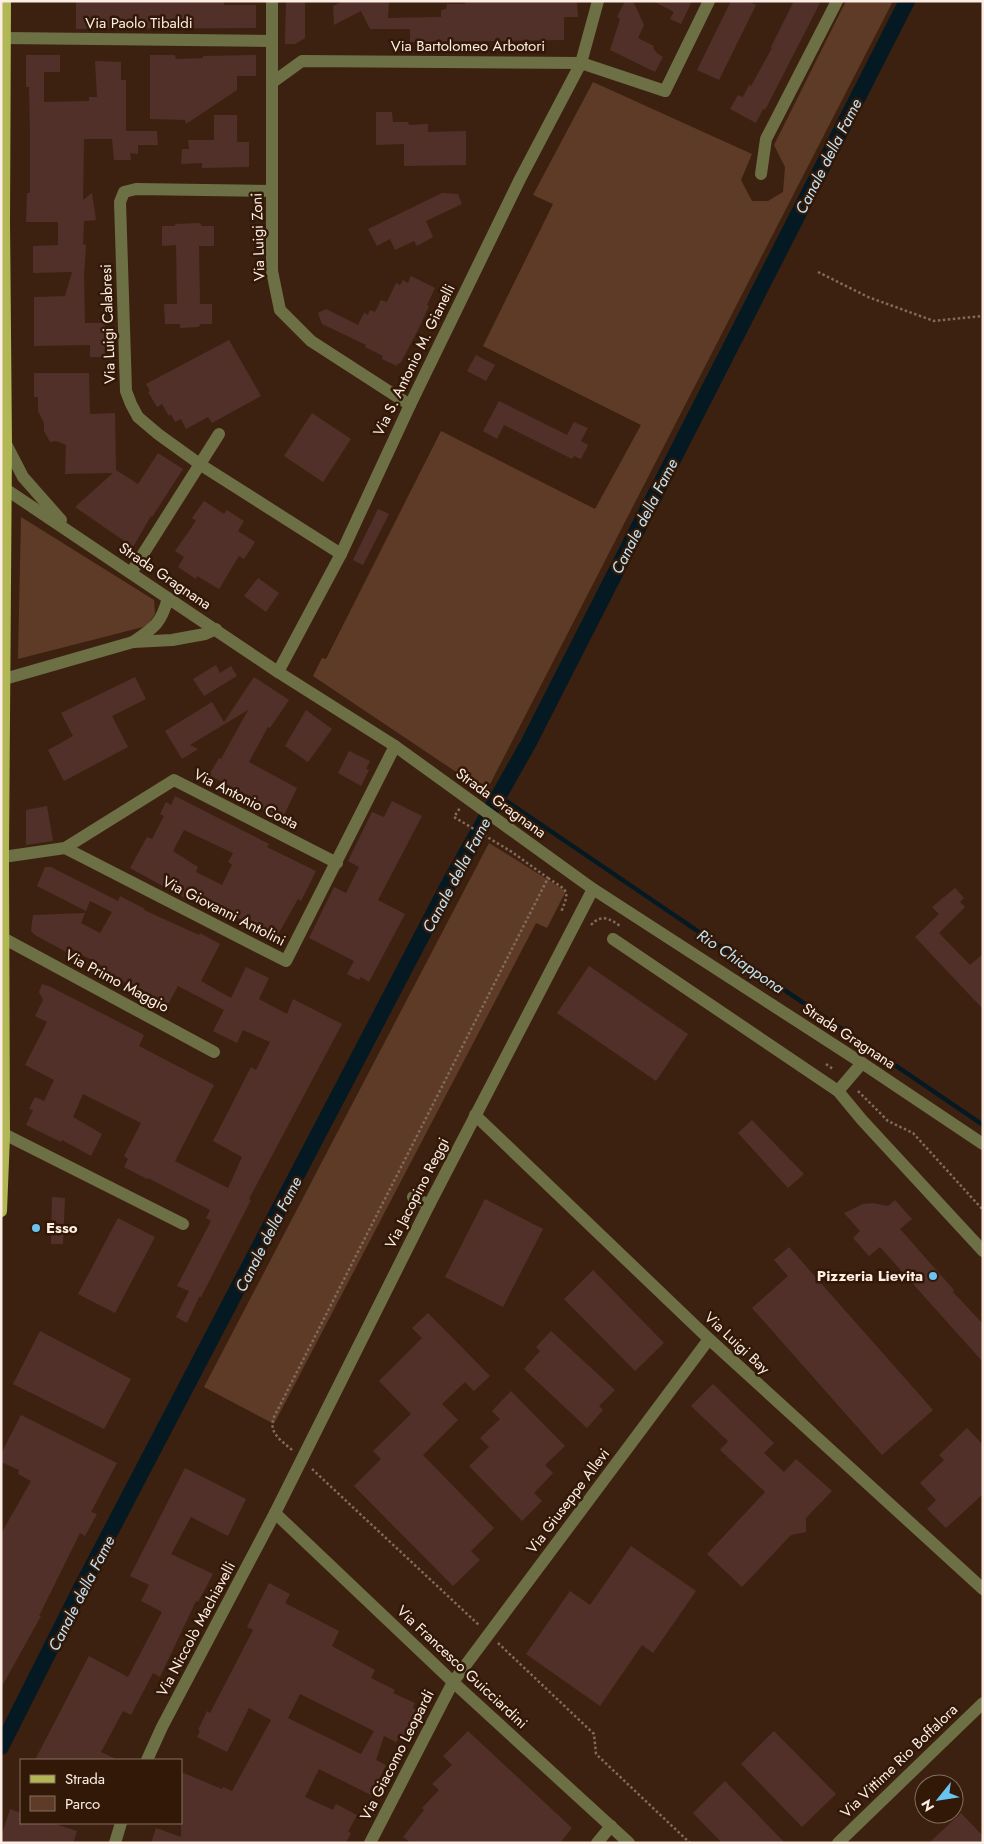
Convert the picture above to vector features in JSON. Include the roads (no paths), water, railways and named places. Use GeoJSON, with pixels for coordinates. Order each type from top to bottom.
{"type":"FeatureCollection","features":[{"type":"Feature","properties":{"kind":"main road"},"geometry":{"type":"LineString","coordinates":[[1,1211],[4,1134],[5,1]]}},
{"type":"Feature","properties":{"kind":"street","name":"Via Luigi Zoni"},"geometry":{"type":"LineString","coordinates":[[272,1],[272,271],[280,310],[312,341],[410,405]]}},
{"type":"Feature","properties":{"kind":"street","name":"Via S. Antonio M. Gianelli"},"geometry":{"type":"LineString","coordinates":[[278,672],[341,554],[410,405],[520,179],[580,62],[598,1]]}},
{"type":"Feature","properties":{"kind":"street","name":"Via Bartolomeo Arbotori"},"geometry":{"type":"LineString","coordinates":[[273,82],[302,61],[580,62],[665,91],[709,1]]}},
{"type":"Feature","properties":{"kind":"street"},"geometry":{"type":"LineString","coordinates":[[761,174],[766,139],[837,1]]}},
{"type":"Feature","properties":{"kind":"street","name":"Via Paolo Tibaldi"},"geometry":{"type":"LineString","coordinates":[[5,38],[272,40]]}},
{"type":"Feature","properties":{"kind":"street","name":"Via Luigi Calabresi"},"geometry":{"type":"LineString","coordinates":[[272,191],[136,188],[124,192],[120,202],[126,391],[130,404],[138,417],[147,425],[201,465],[341,554]]}},
{"type":"Feature","properties":{"kind":"street"},"geometry":{"type":"LineString","coordinates":[[131,573],[219,434]]}},
{"type":"Feature","properties":{"kind":"street"},"geometry":{"type":"LineString","coordinates":[[6,444],[23,477],[77,537]]}},
{"type":"Feature","properties":{"kind":"street","name":"Strada Gragnana"},"geometry":{"type":"LineString","coordinates":[[4,488],[278,672],[395,746],[593,889],[862,1063],[983,1144]]}},
{"type":"Feature","properties":{"kind":"street"},"geometry":{"type":"LineString","coordinates":[[133,642],[156,627],[165,610],[168,598]]}},
{"type":"Feature","properties":{"kind":"street"},"geometry":{"type":"LineString","coordinates":[[3,679],[133,642],[172,640],[205,634],[216,629]]}},
{"type":"Feature","properties":{"kind":"street","name":"Via Giovanni Antolini"},"geometry":{"type":"LineString","coordinates":[[65,848],[286,961],[395,746]]}},
{"type":"Feature","properties":{"kind":"street","name":"Via Antonio Costa"},"geometry":{"type":"LineString","coordinates":[[65,848],[174,780],[337,863]]}},
{"type":"Feature","properties":{"kind":"street"},"geometry":{"type":"LineString","coordinates":[[3,857],[65,848]]}},
{"type":"Feature","properties":{"kind":"street","name":"Via Jacopino Reggi"},"geometry":{"type":"LineString","coordinates":[[275,1513],[429,1205],[593,889]]}},
{"type":"Feature","properties":{"kind":"street","name":"Via Primo Maggio"},"geometry":{"type":"LineString","coordinates":[[3,938],[214,1052]]}},
{"type":"Feature","properties":{"kind":"street"},"geometry":{"type":"LineString","coordinates":[[613,939],[838,1091],[868,1127],[983,1251]]}},
{"type":"Feature","properties":{"kind":"street"},"geometry":{"type":"LineString","coordinates":[[838,1091],[862,1063]]}},
{"type":"Feature","properties":{"kind":"street","name":"Via Luigi Bay"},"geometry":{"type":"LineString","coordinates":[[475,1115],[709,1339],[983,1589]]}},
{"type":"Feature","properties":{"kind":"street"},"geometry":{"type":"LineString","coordinates":[[4,1134],[183,1224]]}},
{"type":"Feature","properties":{"kind":"street"},"geometry":{"type":"LineString","coordinates":[[413,1197],[429,1205]]}},
{"type":"Feature","properties":{"kind":"street","name":"Via Giuseppe Allevi"},"geometry":{"type":"LineString","coordinates":[[453,1682],[709,1339]]}},
{"type":"Feature","properties":{"kind":"street","name":"Via Francesco Guicciardini"},"geometry":{"type":"LineString","coordinates":[[275,1513],[453,1682],[629,1843]]}},
{"type":"Feature","properties":{"kind":"street","name":"Via Niccolò Machiavelli"},"geometry":{"type":"LineString","coordinates":[[147,1759],[167,1718],[275,1513]]}},
{"type":"Feature","properties":{"kind":"street","name":"Via Giacomo Leopardi"},"geometry":{"type":"LineString","coordinates":[[370,1843],[453,1682]]}},
{"type":"Feature","properties":{"kind":"street","name":"Via Vittime Rio Boffalora"},"geometry":{"type":"LineString","coordinates":[[838,1843],[983,1703]]}},
{"type":"Feature","properties":{"kind":"street"},"geometry":{"type":"LineString","coordinates":[[115,1843],[121,1824]]}},
{"type":"Feature","properties":{"kind":"street"},"geometry":{"type":"LineString","coordinates":[[597,1843],[611,1826]]}},
{"type":"Feature","properties":{"kind":"waterway","name":"Canale della Fame"},"geometry":{"type":"LineString","coordinates":[[1,1747],[81,1588],[450,882],[528,744],[907,1]]}},
{"type":"Feature","properties":{"kind":"waterway","name":"Rio Chiappona"},"geometry":{"type":"LineString","coordinates":[[499,796],[983,1125]]}},
{"type":"Feature","properties":{"kind":"place","name":"Esso"},"geometry":{"type":"Point","coordinates":[36,1228]}},
{"type":"Feature","properties":{"kind":"place","name":"Pizzeria Lievita"},"geometry":{"type":"Point","coordinates":[933,1276]}}]}
